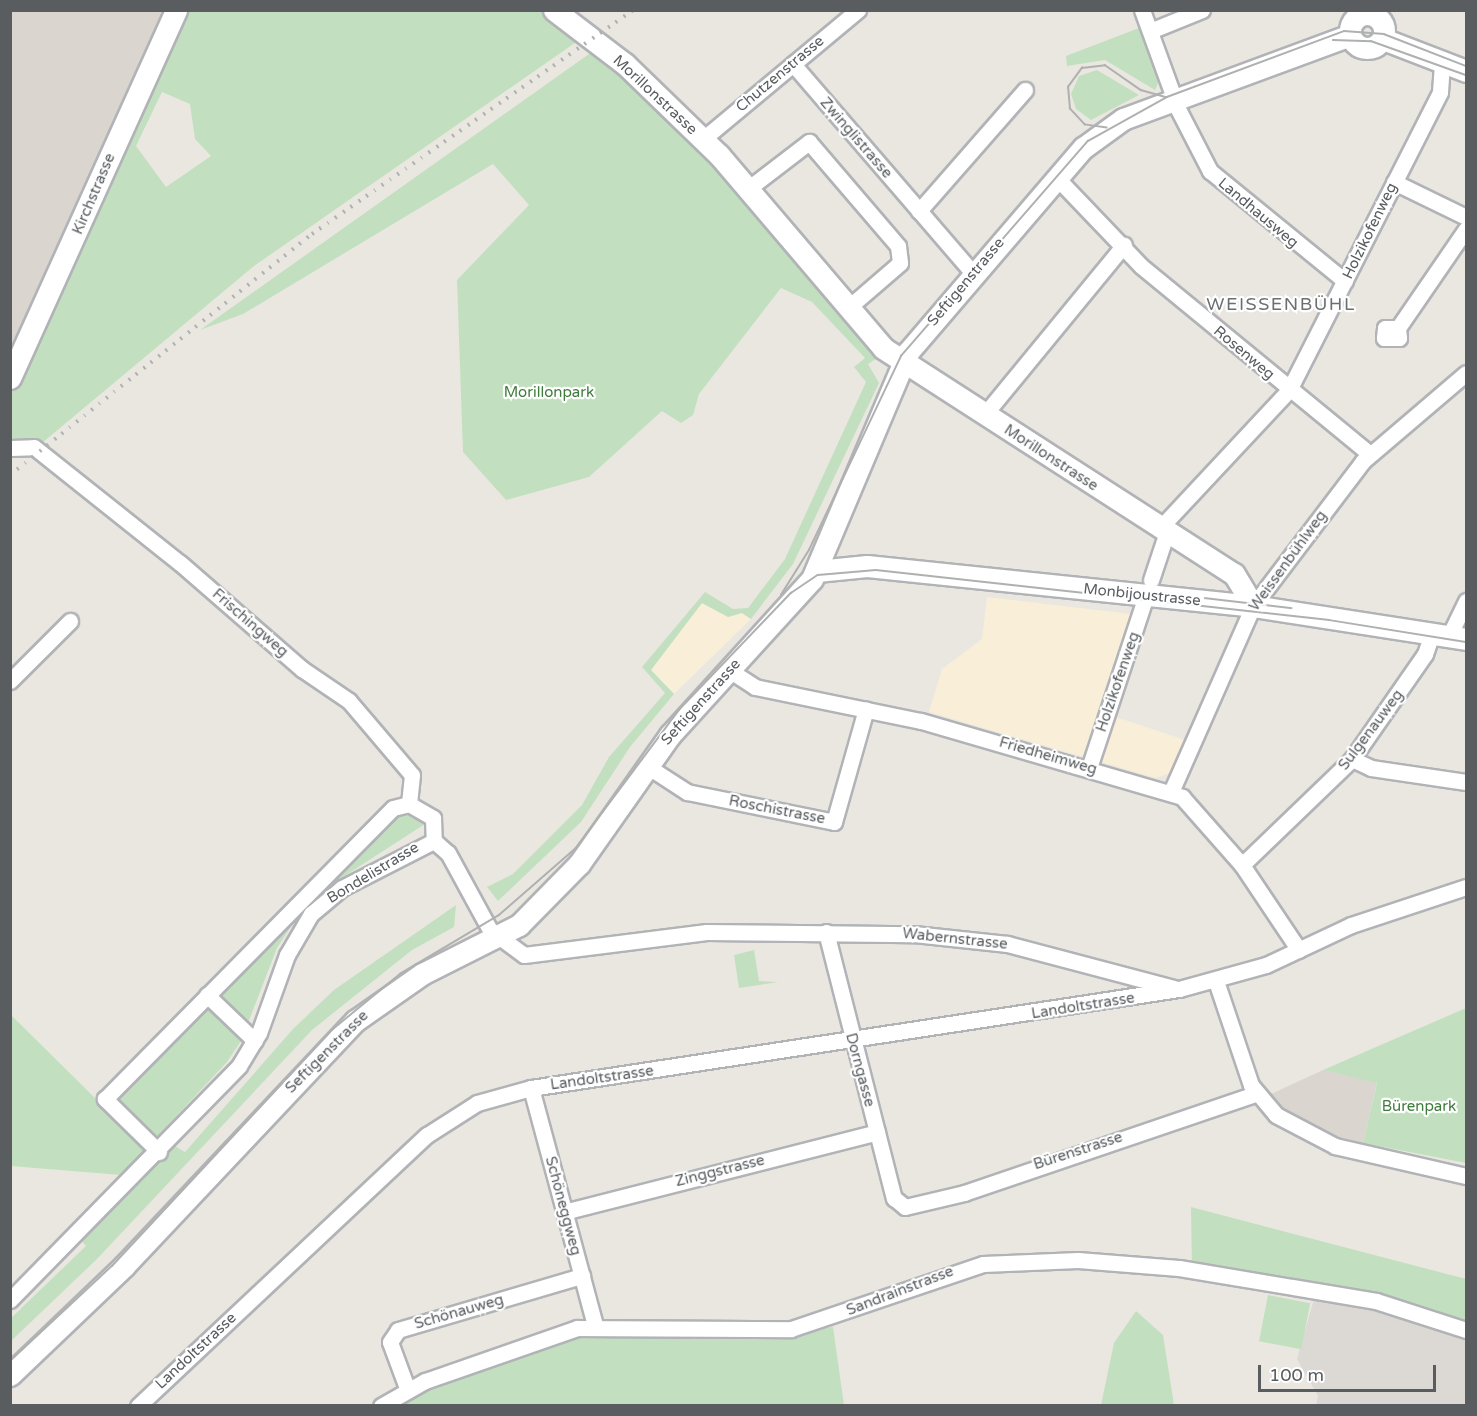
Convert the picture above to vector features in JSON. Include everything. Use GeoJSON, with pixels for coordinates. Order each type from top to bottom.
{"type":"FeatureCollection","features":[{"type":"Feature","properties":{"kind":"main road","name":"Kirchstrasse"},"geometry":{"type":"LineString","coordinates":[[10,378],[176,10]]}},
{"type":"Feature","properties":{"kind":"main road","name":"Morillonstrasse"},"geometry":{"type":"LineString","coordinates":[[554,10],[625,64],[703,139],[849,306],[902,362],[1237,576],[1253,606]]}},
{"type":"Feature","properties":{"kind":"main road"},"geometry":{"type":"LineString","coordinates":[[1383,39],[1383,25],[1368,12],[1351,24],[1350,35],[1364,48],[1383,39],[1467,71]]}},
{"type":"Feature","properties":{"kind":"main road","name":"Seftigenstrasse"},"geometry":{"type":"LineString","coordinates":[[10,1375],[124,1266],[355,1021],[422,974],[497,938],[531,917],[584,859],[647,766],[818,571],[902,362],[973,273],[1056,177],[1112,125],[1175,99],[1350,35]]}},
{"type":"Feature","properties":{"kind":"main road"},"geometry":{"type":"LineString","coordinates":[[838,526],[848,549],[867,566]]}},
{"type":"Feature","properties":{"kind":"main road","name":"Monbijoustrasse"},"geometry":{"type":"LineString","coordinates":[[818,571],[867,566],[1149,588],[1449,637]]}},
{"type":"Feature","properties":{"kind":"street","name":"Chutzenstrasse"},"geometry":{"type":"LineString","coordinates":[[703,139],[858,10]]}},
{"type":"Feature","properties":{"kind":"street","name":"Landhausweg"},"geometry":{"type":"LineString","coordinates":[[1142,10],[1175,99],[1216,179],[1345,280]]}},
{"type":"Feature","properties":{"kind":"street"},"geometry":{"type":"LineString","coordinates":[[1150,31],[1202,10]]}},
{"type":"Feature","properties":{"kind":"street","name":"Holzikofenweg"},"geometry":{"type":"LineString","coordinates":[[1089,768],[1149,588],[1163,530],[1289,390],[1442,88],[1442,62]]}},
{"type":"Feature","properties":{"kind":"street","name":"Zwinglistrasse"},"geometry":{"type":"LineString","coordinates":[[793,64],[973,273]]}},
{"type":"Feature","properties":{"kind":"street"},"geometry":{"type":"LineString","coordinates":[[919,211],[1025,90]]}},
{"type":"Feature","properties":{"kind":"street"},"geometry":{"type":"LineString","coordinates":[[748,188],[807,141],[877,221],[903,258],[849,306]]}},
{"type":"Feature","properties":{"kind":"street","name":"Rosenweg"},"geometry":{"type":"LineString","coordinates":[[1056,177],[1124,245],[1141,266],[1289,390],[1370,454]]}},
{"type":"Feature","properties":{"kind":"street"},"geometry":{"type":"LineString","coordinates":[[1394,182],[1467,217]]}},
{"type":"Feature","properties":{"kind":"street"},"geometry":{"type":"LineString","coordinates":[[1398,328],[1467,229]]}},
{"type":"Feature","properties":{"kind":"street"},"geometry":{"type":"LineString","coordinates":[[985,414],[1124,245]]}},
{"type":"Feature","properties":{"kind":"street","name":"Weissenbühlweg"},"geometry":{"type":"LineString","coordinates":[[1171,792],[1253,606],[1370,454],[1467,373]]}},
{"type":"Feature","properties":{"kind":"street","name":"Frischingweg"},"geometry":{"type":"LineString","coordinates":[[10,448],[34,447],[180,563],[302,669],[349,701],[412,776],[409,804]]}},
{"type":"Feature","properties":{"kind":"street","name":"Sulgenauweg"},"geometry":{"type":"LineString","coordinates":[[1242,865],[1352,759],[1425,654],[1449,637],[1467,601]]}},
{"type":"Feature","properties":{"kind":"street"},"geometry":{"type":"LineString","coordinates":[[10,681],[70,621]]}},
{"type":"Feature","properties":{"kind":"street","name":"Friedheimweg"},"geometry":{"type":"LineString","coordinates":[[729,670],[752,687],[866,709],[1171,792],[1191,803],[1242,865],[1299,950]]}},
{"type":"Feature","properties":{"kind":"street","name":"Roschistrasse"},"geometry":{"type":"LineString","coordinates":[[647,766],[687,792],[834,822],[866,709]]}},
{"type":"Feature","properties":{"kind":"street"},"geometry":{"type":"LineString","coordinates":[[1352,759],[1371,768],[1467,782]]}},
{"type":"Feature","properties":{"kind":"street"},"geometry":{"type":"LineString","coordinates":[[409,804],[433,818],[434,840],[447,853],[497,938]]}},
{"type":"Feature","properties":{"kind":"street","name":"Bondelistrasse"},"geometry":{"type":"LineString","coordinates":[[159,1152],[105,1099],[393,808],[409,804]]}},
{"type":"Feature","properties":{"kind":"street","name":"Bondelistrasse"},"geometry":{"type":"LineString","coordinates":[[10,1300],[159,1152],[228,1079],[255,1041],[287,955],[311,914],[342,888],[434,840]]}},
{"type":"Feature","properties":{"kind":"street","name":"Wabernstrasse"},"geometry":{"type":"LineString","coordinates":[[497,938],[519,954],[535,956],[707,932],[826,932],[1007,944],[1179,989],[1216,981],[1299,950],[1396,908],[1467,887]]}},
{"type":"Feature","properties":{"kind":"street","name":"Dorngasse"},"geometry":{"type":"LineString","coordinates":[[826,932],[851,1040],[901,1205]]}},
{"type":"Feature","properties":{"kind":"street"},"geometry":{"type":"LineString","coordinates":[[1216,981],[1255,1094],[1313,1139],[1467,1176]]}},
{"type":"Feature","properties":{"kind":"street","name":"Landoltstrasse"},"geometry":{"type":"LineString","coordinates":[[138,1406],[440,1124],[477,1103],[531,1088],[1179,989]]}},
{"type":"Feature","properties":{"kind":"street"},"geometry":{"type":"LineString","coordinates":[[202,1001],[255,1041]]}},
{"type":"Feature","properties":{"kind":"street","name":"Schöneggweg"},"geometry":{"type":"LineString","coordinates":[[531,1088],[595,1325]]}},
{"type":"Feature","properties":{"kind":"street","name":"Bürenstrasse"},"geometry":{"type":"LineString","coordinates":[[901,1205],[912,1208],[964,1193],[1255,1094]]}},
{"type":"Feature","properties":{"kind":"street","name":"Zinggstrasse"},"geometry":{"type":"LineString","coordinates":[[564,1212],[877,1132]]}},
{"type":"Feature","properties":{"kind":"street","name":"Sandrainstrasse"},"geometry":{"type":"LineString","coordinates":[[381,1406],[407,1388],[550,1335],[595,1325],[743,1332],[791,1329],[963,1267],[1078,1260],[1179,1268],[1345,1295],[1467,1330]]}},
{"type":"Feature","properties":{"kind":"street","name":"Schönauweg"},"geometry":{"type":"LineString","coordinates":[[407,1388],[390,1342],[399,1330],[582,1276]]}},
{"type":"Feature","properties":{"kind":"shaded area"},"geometry":{"type":"Polygon","coordinates":[[[11,11],[166,11],[11,350],[11,11]]]}},
{"type":"Feature","properties":{"kind":"shaded area"},"geometry":{"type":"Polygon","coordinates":[[[987,597],[1131,614],[1098,711],[1185,740],[1170,773],[1156,778],[929,712],[942,669],[982,639],[987,597]]]}},
{"type":"Feature","properties":{"kind":"shaded area"},"geometry":{"type":"Polygon","coordinates":[[[702,603],[728,617],[742,613],[751,619],[674,694],[651,670],[702,603]]]}},
{"type":"Feature","properties":{"kind":"shaded area"},"geometry":{"type":"Polygon","coordinates":[[[1323,1070],[1377,1082],[1363,1143],[1323,1133],[1287,1112],[1271,1094],[1323,1070]]]}},
{"type":"Feature","properties":{"kind":"shaded area"},"geometry":{"type":"Polygon","coordinates":[[[1316,1292],[1466,1332],[1466,1405],[1316,1405],[1318,1396],[1297,1359],[1316,1292]]]}},
{"type":"Feature","properties":{"kind":"green space"},"geometry":{"type":"Polygon","coordinates":[[[188,11],[543,11],[582,38],[254,266],[42,443],[11,443],[10,393],[188,11]],[[162,92],[136,146],[166,187],[211,156],[195,139],[190,104],[162,92]]]}},
{"type":"Feature","properties":{"kind":"green space"},"geometry":{"type":"Polygon","coordinates":[[[1139,28],[1159,81],[1155,90],[1105,60],[1067,66],[1066,56],[1139,28]]]}},
{"type":"Feature","properties":{"kind":"green space","name":"Morillonpark"},"geometry":{"type":"Polygon","coordinates":[[[596,49],[669,112],[879,357],[868,364],[879,383],[793,564],[751,619],[742,613],[728,617],[702,603],[651,670],[674,694],[630,747],[581,822],[498,901],[487,887],[513,874],[582,805],[609,757],[665,693],[642,667],[705,592],[733,609],[748,608],[785,559],[866,382],[854,367],[865,358],[812,302],[781,288],[699,394],[693,415],[681,423],[662,411],[589,477],[506,500],[463,452],[457,280],[529,205],[493,164],[243,314],[200,330],[596,49]]]}},
{"type":"Feature","properties":{"kind":"green space"},"geometry":{"type":"Polygon","coordinates":[[[1097,70],[1139,95],[1091,120],[1076,109],[1071,94],[1079,76],[1097,70]]]}},
{"type":"Feature","properties":{"kind":"green space"},"geometry":{"type":"Polygon","coordinates":[[[390,815],[418,816],[428,822],[309,899],[277,948],[241,1041],[227,1062],[121,1175],[11,1166],[10,1014],[96,1099],[291,903],[390,815]]]}},
{"type":"Feature","properties":{"kind":"green space"},"geometry":{"type":"Polygon","coordinates":[[[456,905],[454,927],[412,950],[312,1030],[97,1259],[11,1341],[11,1318],[86,1246],[79,1238],[175,1146],[185,1152],[293,1029],[334,990],[456,905]]]}},
{"type":"Feature","properties":{"kind":"green space"},"geometry":{"type":"Polygon","coordinates":[[[754,950],[759,981],[778,982],[739,988],[734,955],[754,950]]]}},
{"type":"Feature","properties":{"kind":"green space","name":"Bürenpark"},"geometry":{"type":"Polygon","coordinates":[[[1466,1008],[1466,1163],[1363,1143],[1377,1083],[1323,1070],[1466,1008]]]}},
{"type":"Feature","properties":{"kind":"green space"},"geometry":{"type":"Polygon","coordinates":[[[1191,1207],[1466,1279],[1466,1329],[1192,1269],[1191,1207]]]}},
{"type":"Feature","properties":{"kind":"green space"},"geometry":{"type":"Polygon","coordinates":[[[1268,1295],[1310,1303],[1301,1349],[1259,1341],[1268,1295]]]}},
{"type":"Feature","properties":{"kind":"green space"},"geometry":{"type":"Polygon","coordinates":[[[1136,1311],[1163,1335],[1174,1405],[1101,1405],[1114,1343],[1136,1311]]]}},
{"type":"Feature","properties":{"kind":"green space"},"geometry":{"type":"Polygon","coordinates":[[[833,1327],[844,1405],[389,1406],[555,1339],[609,1331],[759,1338],[833,1327]]]}},
{"type":"Feature","properties":{"kind":"tram line"},"geometry":{"type":"LineString","coordinates":[[781,595],[809,550],[901,356],[1088,141],[1167,97],[1344,31],[1384,34],[1466,66]]}},
{"type":"Feature","properties":{"kind":"tram line"},"geometry":{"type":"LineString","coordinates":[[1333,40],[1371,41],[1466,75]]}},
{"type":"Feature","properties":{"kind":"tram line"},"geometry":{"type":"LineString","coordinates":[[1107,128],[1085,125],[1070,109],[1068,87],[1082,68],[1105,65],[1141,90],[1166,97]]}},
{"type":"Feature","properties":{"kind":"tram line"},"geometry":{"type":"LineString","coordinates":[[10,1361],[112,1266],[333,1029],[400,974],[499,915],[575,849],[679,710],[791,593],[818,575],[876,570],[1329,620],[1466,642]]}},
{"type":"Feature","properties":{"kind":"tram line"},"geometry":{"type":"LineString","coordinates":[[1205,598],[1291,608]]}},
{"type":"Feature","properties":{"kind":"railway"},"geometry":{"type":"LineString","coordinates":[[10,475],[312,234],[633,10]]}},
{"type":"Feature","properties":{"kind":"district","name":"WEISSENBÜHL"},"geometry":{"type":"Point","coordinates":[1281,304]}}]}
